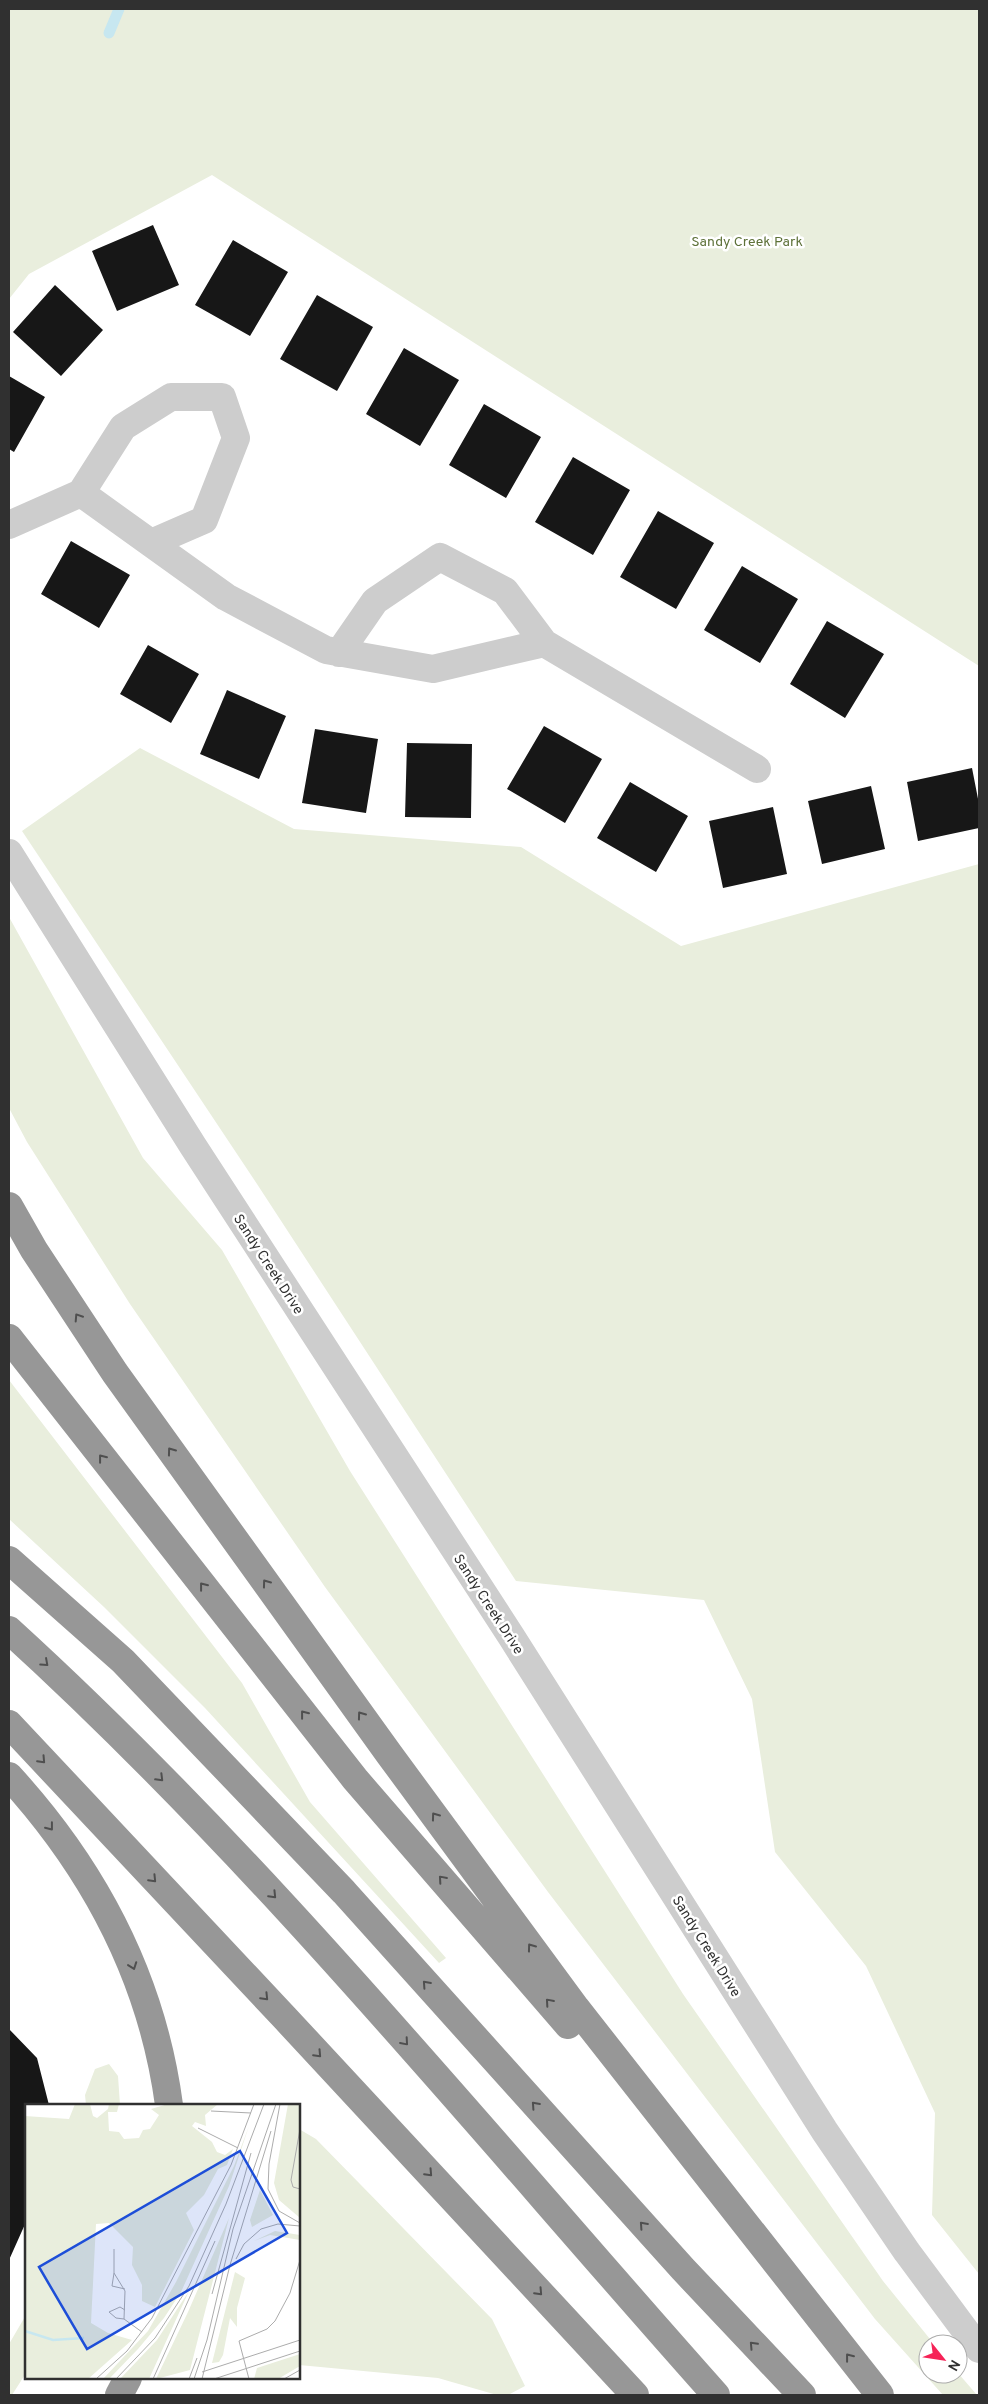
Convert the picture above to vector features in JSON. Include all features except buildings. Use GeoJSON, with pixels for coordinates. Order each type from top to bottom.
{"type":"FeatureCollection","features":[{"type":"Feature","properties":{"kind":"highway"},"geometry":{"type":"LineString","coordinates":[[9,1206],[34,1250],[114,1372],[389,1754],[576,2008],[880,2395]]}},
{"type":"Feature","properties":{"kind":"highway"},"geometry":{"type":"LineString","coordinates":[[9,1338],[356,1779],[563,2019],[726,2219],[765,2248]]}},
{"type":"Feature","properties":{"kind":"highway"},"geometry":{"type":"LineString","coordinates":[[9,1560],[123,1661],[344,1892],[683,2269],[802,2395]]}},
{"type":"Feature","properties":{"kind":"highway"},"geometry":{"type":"LineString","coordinates":[[9,1630],[57,1674],[174,1791],[317,1941],[716,2395]]}},
{"type":"Feature","properties":{"kind":"highway"},"geometry":{"type":"LineString","coordinates":[[9,1724],[635,2395]]}},
{"type":"Feature","properties":{"kind":"highway"},"geometry":{"type":"LineString","coordinates":[[9,1776],[87,1877],[114,1922],[132,1962],[151,2019],[164,2067],[168,2104]]}},
{"type":"Feature","properties":{"kind":"highway"},"geometry":{"type":"LineString","coordinates":[[119,2395],[127,2379]]}},
{"type":"Feature","properties":{"kind":"street"},"geometry":{"type":"LineString","coordinates":[[9,525],[81,493],[123,427],[171,397],[222,397],[236,438],[204,520],[151,543]]}},
{"type":"Feature","properties":{"kind":"street"},"geometry":{"type":"LineString","coordinates":[[81,493],[226,596],[326,650],[433,670],[544,643]]}},
{"type":"Feature","properties":{"kind":"street"},"geometry":{"type":"LineString","coordinates":[[339,653],[375,601],[440,557],[505,591],[544,643],[757,769]]}},
{"type":"Feature","properties":{"kind":"street","name":"Sandy Creek Drive"},"geometry":{"type":"LineString","coordinates":[[9,853],[192,1146],[510,1636],[824,2130],[907,2252],[979,2349]]}},
{"type":"Feature","properties":{"kind":"green space","name":"Sandy Creek Park"},"geometry":{"type":"Polygon","coordinates":[[[9,9],[979,9],[979,666],[212,175],[29,274],[9,299],[9,9]]]}},
{"type":"Feature","properties":{"kind":"green space"},"geometry":{"type":"Polygon","coordinates":[[[140,748],[294,829],[521,847],[681,946],[979,864],[979,2274],[932,2215],[935,2113],[866,1966],[775,1852],[752,1699],[704,1600],[516,1581],[257,1184],[22,831],[140,748]]]}},
{"type":"Feature","properties":{"kind":"green space"},"geometry":{"type":"Polygon","coordinates":[[[9,917],[143,1158],[222,1250],[350,1471],[683,1994],[883,2281],[926,2334],[918,2334],[918,2367],[875,2319],[548,1892],[325,1587],[130,1304],[27,1142],[9,1108],[9,917]]]}},
{"type":"Feature","properties":{"kind":"green space"},"geometry":{"type":"Polygon","coordinates":[[[9,1380],[242,1683],[310,1802],[446,1958],[439,1963],[205,1708],[104,1607],[9,1519],[9,1380]]]}},
{"type":"Feature","properties":{"kind":"green space"},"geometry":{"type":"Polygon","coordinates":[[[109,2064],[118,2076],[120,2104],[86,2104],[85,2095],[95,2069],[109,2064]]]}},
{"type":"Feature","properties":{"kind":"green space"},"geometry":{"type":"Polygon","coordinates":[[[300,2130],[316,2139],[492,2319],[525,2386],[508,2395],[497,2395],[438,2378],[300,2365],[300,2130]]]}},
{"type":"Feature","properties":{"kind":"green space"},"geometry":{"type":"Polygon","coordinates":[[[25,2317],[25,2375],[12,2395],[9,2395],[9,2344],[25,2317]]]}},
{"type":"Feature","properties":{"kind":"green space"},"geometry":{"type":"Polygon","coordinates":[[[933,2384],[968,2384],[977,2395],[943,2395],[933,2384]]]}},
{"type":"Feature","properties":{"kind":"waterway"},"geometry":{"type":"LineString","coordinates":[[109,33],[119,9]]}}]}
